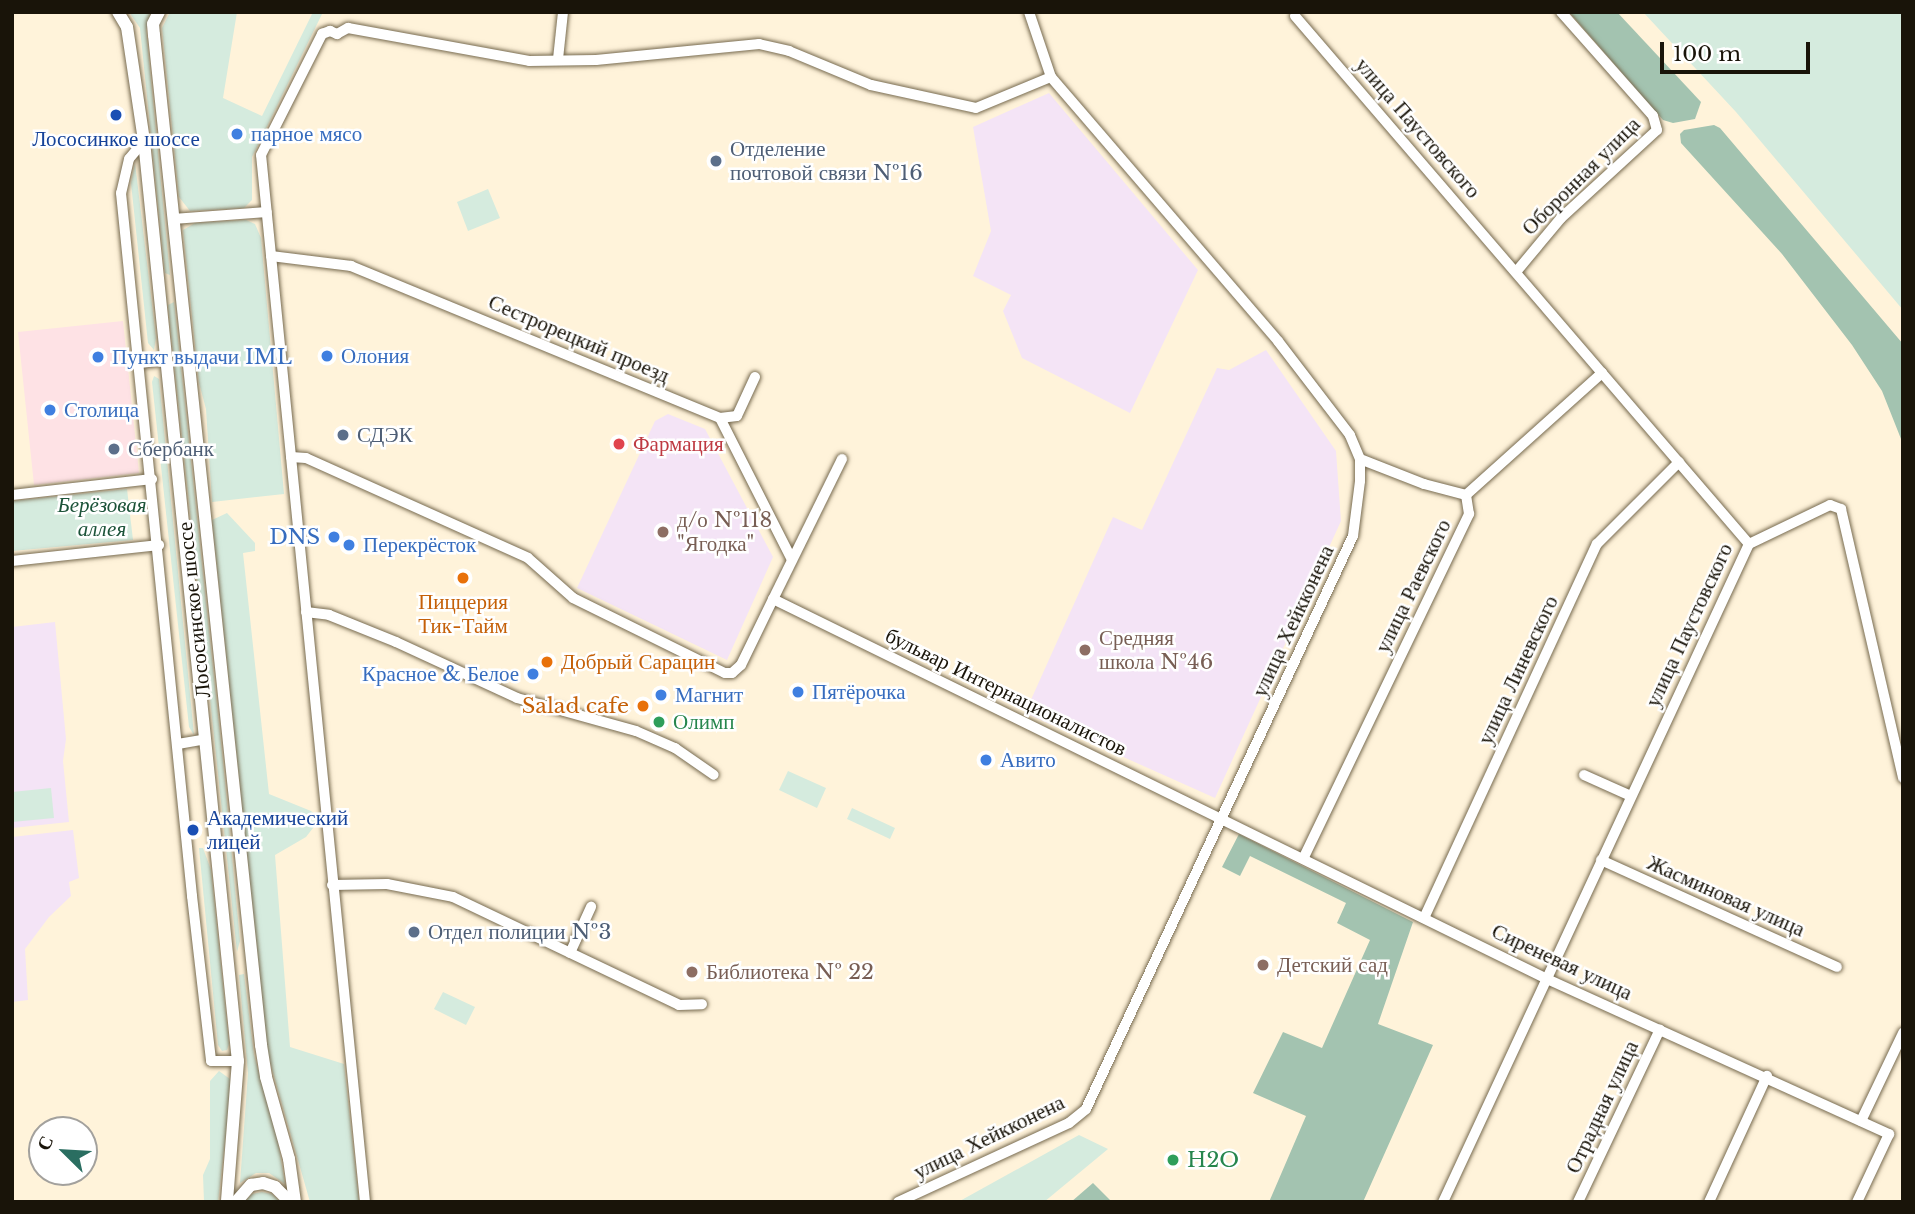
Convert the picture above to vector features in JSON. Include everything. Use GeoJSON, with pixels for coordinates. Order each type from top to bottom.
{"type":"FeatureCollection","features":[{"type":"Feature","properties":{"kind":"street","name":"Лососинское шоссе"},"geometry":{"type":"LineString","coordinates":[[118,12],[127,27],[144,141],[238,1062],[227,1202]]}},
{"type":"Feature","properties":{"kind":"street","name":"Лососинское шоссе"},"geometry":{"type":"LineString","coordinates":[[159,12],[153,23],[252,958],[266,1077],[289,1159],[293,1202]]}},
{"type":"Feature","properties":{"kind":"street"},"geometry":{"type":"LineString","coordinates":[[558,59],[563,12]]}},
{"type":"Feature","properties":{"kind":"street"},"geometry":{"type":"LineString","coordinates":[[1029,12],[1051,77],[1278,341],[1350,435],[1360,459],[1424,484],[1466,495],[1602,373]]}},
{"type":"Feature","properties":{"kind":"street","name":"Оборонная улица"},"geometry":{"type":"LineString","coordinates":[[1516,272],[1561,218],[1657,130],[1653,116],[1561,12]]}},
{"type":"Feature","properties":{"kind":"street","name":"улица Паустовского"},"geometry":{"type":"LineString","coordinates":[[1296,16],[1749,544],[1443,1202]]}},
{"type":"Feature","properties":{"kind":"street"},"geometry":{"type":"LineString","coordinates":[[365,1202],[261,155],[326,31],[337,34],[348,29],[529,61],[596,60],[759,44],[789,51],[871,85],[976,108],[1051,77]]}},
{"type":"Feature","properties":{"kind":"street"},"geometry":{"type":"LineString","coordinates":[[144,141],[129,159],[121,193],[211,1061],[238,1062]]}},
{"type":"Feature","properties":{"kind":"street"},"geometry":{"type":"LineString","coordinates":[[173,219],[267,212]]}},
{"type":"Feature","properties":{"kind":"street","name":"Сестрорецкий проезд"},"geometry":{"type":"LineString","coordinates":[[271,256],[351,266],[720,418]]}},
{"type":"Feature","properties":{"kind":"street"},"geometry":{"type":"LineString","coordinates":[[159,289],[180,286]]}},
{"type":"Feature","properties":{"kind":"street"},"geometry":{"type":"LineString","coordinates":[[140,363],[165,360]]}},
{"type":"Feature","properties":{"kind":"street"},"geometry":{"type":"LineString","coordinates":[[755,377],[737,416],[720,418],[792,560]]}},
{"type":"Feature","properties":{"kind":"street"},"geometry":{"type":"LineString","coordinates":[[291,457],[306,458],[528,558],[573,598],[725,673],[732,673],[741,665],[842,459]]}},
{"type":"Feature","properties":{"kind":"street","name":"улица Хейкконена"},"geometry":{"type":"LineString","coordinates":[[898,1202],[1069,1123],[1086,1109],[1353,536],[1360,459]]}},
{"type":"Feature","properties":{"kind":"street","name":"улица Линевского"},"geometry":{"type":"LineString","coordinates":[[1424,918],[1597,544],[1679,462]]}},
{"type":"Feature","properties":{"kind":"street"},"geometry":{"type":"LineString","coordinates":[[12,495],[152,479]]}},
{"type":"Feature","properties":{"kind":"street","name":"улица Раевского"},"geometry":{"type":"LineString","coordinates":[[1304,857],[1469,514],[1466,495]]}},
{"type":"Feature","properties":{"kind":"street"},"geometry":{"type":"LineString","coordinates":[[1749,544],[1830,505],[1841,509],[1903,778]]}},
{"type":"Feature","properties":{"kind":"street"},"geometry":{"type":"LineString","coordinates":[[12,562],[159,545]]}},
{"type":"Feature","properties":{"kind":"street","name":"бульвар Интернационалистов"},"geometry":{"type":"LineString","coordinates":[[773,599],[1222,820]]}},
{"type":"Feature","properties":{"kind":"street"},"geometry":{"type":"LineString","coordinates":[[306,612],[329,615],[396,642],[517,698],[636,731],[675,748],[714,775]]}},
{"type":"Feature","properties":{"kind":"street"},"geometry":{"type":"LineString","coordinates":[[178,744],[205,739]]}},
{"type":"Feature","properties":{"kind":"street"},"geometry":{"type":"LineString","coordinates":[[1584,775],[1630,796]]}},
{"type":"Feature","properties":{"kind":"street","name":"Сиреневая улица"},"geometry":{"type":"LineString","coordinates":[[1222,820],[1304,857],[1545,978],[1767,1076],[1889,1134],[1857,1202]]}},
{"type":"Feature","properties":{"kind":"street","name":"Жасминовая улица"},"geometry":{"type":"LineString","coordinates":[[1601,860],[1836,967]]}},
{"type":"Feature","properties":{"kind":"street"},"geometry":{"type":"LineString","coordinates":[[332,885],[387,884],[453,897],[679,1005],[702,1004]]}},
{"type":"Feature","properties":{"kind":"street"},"geometry":{"type":"LineString","coordinates":[[569,953],[591,907]]}},
{"type":"Feature","properties":{"kind":"street"},"geometry":{"type":"LineString","coordinates":[[227,962],[252,958]]}},
{"type":"Feature","properties":{"kind":"street","name":"Отрадная улица"},"geometry":{"type":"LineString","coordinates":[[1578,1202],[1660,1029]]}},
{"type":"Feature","properties":{"kind":"street"},"geometry":{"type":"LineString","coordinates":[[1861,1121],[1903,1033]]}},
{"type":"Feature","properties":{"kind":"street"},"geometry":{"type":"LineString","coordinates":[[1709,1202],[1767,1076]]}},
{"type":"Feature","properties":{"kind":"street"},"geometry":{"type":"LineString","coordinates":[[236,1202],[251,1185],[263,1183],[275,1187],[293,1202]]}},
{"type":"Feature","properties":{"kind":"shaded area"},"geometry":{"type":"Polygon","coordinates":[[[1049,93],[1198,270],[1130,413],[1022,358],[1003,311],[1011,295],[973,276],[991,231],[973,127],[1049,93]]]}},
{"type":"Feature","properties":{"kind":"shaded area"},"geometry":{"type":"Polygon","coordinates":[[[123,321],[139,473],[34,485],[18,332],[123,321]]]}},
{"type":"Feature","properties":{"kind":"shaded area"},"geometry":{"type":"Polygon","coordinates":[[[1266,350],[1336,451],[1341,521],[1215,798],[1025,713],[1113,517],[1142,530],[1217,368],[1229,370],[1266,350]]]}},
{"type":"Feature","properties":{"kind":"shaded area"},"geometry":{"type":"Polygon","coordinates":[[[668,414],[705,429],[773,557],[727,660],[577,588],[655,421],[668,414]]]}},
{"type":"Feature","properties":{"kind":"shaded area"},"geometry":{"type":"Polygon","coordinates":[[[55,622],[66,739],[63,761],[69,822],[12,828],[12,627],[55,622]]]}},
{"type":"Feature","properties":{"kind":"shaded area"},"geometry":{"type":"Polygon","coordinates":[[[73,830],[79,878],[69,882],[71,896],[49,917],[25,949],[28,1000],[12,1002],[12,837],[73,830]]]}},
{"type":"Feature","properties":{"kind":"green space"},"geometry":{"type":"Polygon","coordinates":[[[129,12],[151,12],[146,30],[170,275],[165,273],[140,28],[129,12]]]}},
{"type":"Feature","properties":{"kind":"green space"},"geometry":{"type":"Polygon","coordinates":[[[170,12],[237,12],[223,98],[262,116],[313,12],[323,12],[252,157],[252,200],[244,208],[190,211],[179,197],[162,28],[170,12]]]}},
{"type":"Feature","properties":{"kind":"green space"},"geometry":{"type":"Polygon","coordinates":[[[1569,12],[1617,12],[1701,102],[1695,119],[1673,123],[1663,120],[1569,12]]]}},
{"type":"Feature","properties":{"kind":"green space"},"geometry":{"type":"Polygon","coordinates":[[[1643,12],[1903,12],[1903,310],[1736,112],[1643,12]]]}},
{"type":"Feature","properties":{"kind":"green space"},"geometry":{"type":"Polygon","coordinates":[[[1714,125],[1720,128],[1903,344],[1903,444],[1882,391],[1852,345],[1782,254],[1681,143],[1680,134],[1684,130],[1714,125]]]}},
{"type":"Feature","properties":{"kind":"green space"},"geometry":{"type":"Polygon","coordinates":[[[135,163],[156,338],[154,350],[148,343],[131,183],[135,163]]]}},
{"type":"Feature","properties":{"kind":"green space"},"geometry":{"type":"Polygon","coordinates":[[[488,189],[500,218],[468,231],[457,202],[488,189]]]}},
{"type":"Feature","properties":{"kind":"green space"},"geometry":{"type":"Polygon","coordinates":[[[246,220],[255,224],[261,238],[284,494],[212,502],[206,409],[199,383],[183,230],[195,223],[246,220]]]}},
{"type":"Feature","properties":{"kind":"green space"},"geometry":{"type":"Polygon","coordinates":[[[174,302],[223,762],[240,941],[237,952],[168,305],[174,302]]]}},
{"type":"Feature","properties":{"kind":"green space"},"geometry":{"type":"Polygon","coordinates":[[[154,376],[159,379],[194,735],[189,727],[152,382],[154,376]]]}},
{"type":"Feature","properties":{"kind":"green space","name":"Берёзовая аллея"},"geometry":{"type":"Polygon","coordinates":[[[127,489],[133,540],[12,551],[12,501],[127,489]]]}},
{"type":"Feature","properties":{"kind":"green space"},"geometry":{"type":"Polygon","coordinates":[[[227,513],[255,543],[255,551],[243,553],[269,794],[311,811],[320,819],[306,837],[275,855],[290,1047],[344,1064],[359,1202],[310,1202],[268,1055],[212,520],[227,513]]]}},
{"type":"Feature","properties":{"kind":"green space"},"geometry":{"type":"Polygon","coordinates":[[[788,771],[826,788],[817,808],[779,790],[788,771]]]}},
{"type":"Feature","properties":{"kind":"green space"},"geometry":{"type":"Polygon","coordinates":[[[51,788],[54,818],[12,822],[12,792],[51,788]]]}},
{"type":"Feature","properties":{"kind":"green space"},"geometry":{"type":"Polygon","coordinates":[[[852,808],[895,828],[890,839],[847,819],[852,808]]]}},
{"type":"Feature","properties":{"kind":"green space"},"geometry":{"type":"Polygon","coordinates":[[[1239,834],[1413,922],[1378,1024],[1433,1045],[1363,1202],[1269,1202],[1306,1116],[1253,1093],[1283,1032],[1322,1048],[1370,940],[1337,923],[1346,903],[1250,856],[1240,876],[1222,867],[1239,834]]]}},
{"type":"Feature","properties":{"kind":"green space"},"geometry":{"type":"Polygon","coordinates":[[[199,848],[203,848],[211,870],[229,1044],[227,1050],[222,1051],[218,1045],[199,848]]]}},
{"type":"Feature","properties":{"kind":"green space"},"geometry":{"type":"Polygon","coordinates":[[[244,974],[254,1055],[278,1142],[285,1184],[269,1173],[256,1173],[240,1183],[248,1073],[239,975],[244,974]]]}},
{"type":"Feature","properties":{"kind":"green space"},"geometry":{"type":"Polygon","coordinates":[[[443,992],[475,1007],[466,1025],[434,1009],[443,992]]]}},
{"type":"Feature","properties":{"kind":"green space"},"geometry":{"type":"Polygon","coordinates":[[[219,1071],[230,1079],[229,1106],[218,1202],[204,1202],[203,1175],[210,1159],[210,1081],[219,1071]]]}},
{"type":"Feature","properties":{"kind":"green space"},"geometry":{"type":"Polygon","coordinates":[[[1079,1135],[1108,1149],[1044,1202],[958,1202],[1079,1135]]]}},
{"type":"Feature","properties":{"kind":"green space"},"geometry":{"type":"Polygon","coordinates":[[[1093,1183],[1112,1202],[1071,1202],[1093,1183]]]}},
{"type":"Feature","properties":{"kind":"green space"},"geometry":{"type":"Polygon","coordinates":[[[252,1194],[272,1194],[281,1202],[244,1202],[252,1194]]]}},
{"type":"Feature","properties":{"kind":"place","name":"Лососинкое шоссе"},"geometry":{"type":"Point","coordinates":[116,115]}},
{"type":"Feature","properties":{"kind":"place","name":"парное мясо"},"geometry":{"type":"Point","coordinates":[237,134]}},
{"type":"Feature","properties":{"kind":"place","name":"Отделение почтовой связи №16"},"geometry":{"type":"Point","coordinates":[716,161]}},
{"type":"Feature","properties":{"kind":"place","name":"Олония"},"geometry":{"type":"Point","coordinates":[327,356]}},
{"type":"Feature","properties":{"kind":"place","name":"Пункт выдачи IML"},"geometry":{"type":"Point","coordinates":[98,357]}},
{"type":"Feature","properties":{"kind":"place","name":"Столица"},"geometry":{"type":"Point","coordinates":[50,410]}},
{"type":"Feature","properties":{"kind":"place","name":"СДЭК"},"geometry":{"type":"Point","coordinates":[343,435]}},
{"type":"Feature","properties":{"kind":"place","name":"Фармация"},"geometry":{"type":"Point","coordinates":[619,444]}},
{"type":"Feature","properties":{"kind":"place","name":"Сбербанк"},"geometry":{"type":"Point","coordinates":[114,449]}},
{"type":"Feature","properties":{"kind":"place","name":"д/о №118 \"Ягодка\""},"geometry":{"type":"Point","coordinates":[663,532]}},
{"type":"Feature","properties":{"kind":"place","name":"DNS"},"geometry":{"type":"Point","coordinates":[334,537]}},
{"type":"Feature","properties":{"kind":"place","name":"Перекрёсток"},"geometry":{"type":"Point","coordinates":[349,545]}},
{"type":"Feature","properties":{"kind":"place","name":"Пиццерия Тик-Тайм"},"geometry":{"type":"Point","coordinates":[463,578]}},
{"type":"Feature","properties":{"kind":"place","name":"Средняя школа №46"},"geometry":{"type":"Point","coordinates":[1085,650]}},
{"type":"Feature","properties":{"kind":"place","name":"Добрый Сарацин"},"geometry":{"type":"Point","coordinates":[547,662]}},
{"type":"Feature","properties":{"kind":"place","name":"Красное & Белое"},"geometry":{"type":"Point","coordinates":[533,674]}},
{"type":"Feature","properties":{"kind":"place","name":"Пятёрочка"},"geometry":{"type":"Point","coordinates":[798,692]}},
{"type":"Feature","properties":{"kind":"place","name":"Магнит"},"geometry":{"type":"Point","coordinates":[661,695]}},
{"type":"Feature","properties":{"kind":"place","name":"Salad cafe"},"geometry":{"type":"Point","coordinates":[643,706]}},
{"type":"Feature","properties":{"kind":"place","name":"Олимп"},"geometry":{"type":"Point","coordinates":[659,722]}},
{"type":"Feature","properties":{"kind":"place","name":"Авито"},"geometry":{"type":"Point","coordinates":[986,760]}},
{"type":"Feature","properties":{"kind":"place","name":"Академический лицей"},"geometry":{"type":"Point","coordinates":[193,830]}},
{"type":"Feature","properties":{"kind":"place","name":"Отдел полиции №3"},"geometry":{"type":"Point","coordinates":[414,932]}},
{"type":"Feature","properties":{"kind":"place","name":"Детский сад"},"geometry":{"type":"Point","coordinates":[1263,965]}},
{"type":"Feature","properties":{"kind":"place","name":"Библиотека № 22"},"geometry":{"type":"Point","coordinates":[692,972]}},
{"type":"Feature","properties":{"kind":"place","name":"H2O"},"geometry":{"type":"Point","coordinates":[1173,1160]}}]}
